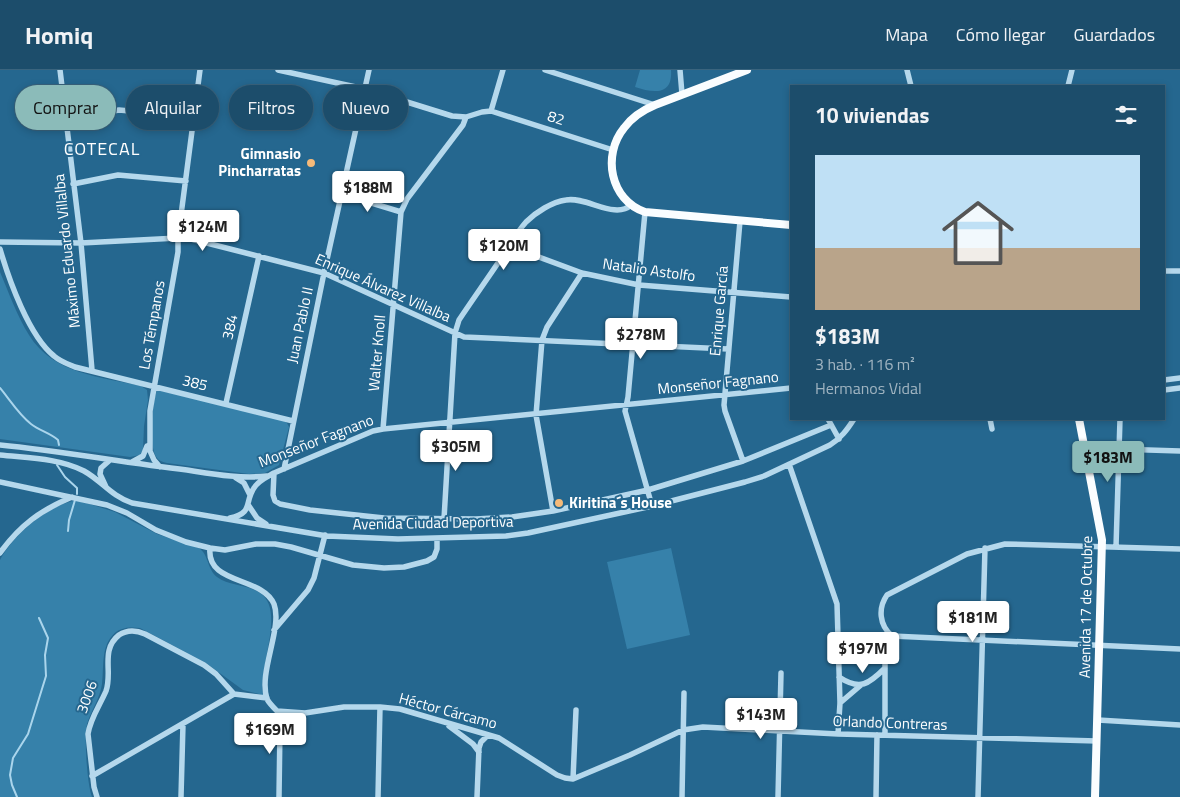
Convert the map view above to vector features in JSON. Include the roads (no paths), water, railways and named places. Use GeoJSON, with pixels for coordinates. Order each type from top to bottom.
{"type":"FeatureCollection","features":[{"type":"Feature","properties":{"kind":"main road"},"geometry":{"type":"LineString","coordinates":[[747,70],[642,111],[627,124],[613,150],[612,165],[615,183],[621,195],[631,206],[645,212],[790,225]]}},
{"type":"Feature","properties":{"kind":"main road","name":"Avenida 17 de Octubre"},"geometry":{"type":"LineString","coordinates":[[1079,420],[1101,530],[1102,546],[1095,797]]}},
{"type":"Feature","properties":{"kind":"street","name":"Máximo Eduardo Villalba"},"geometry":{"type":"LineString","coordinates":[[60,70],[62,85]]}},
{"type":"Feature","properties":{"kind":"street","name":"Los Témpanos"},"geometry":{"type":"LineString","coordinates":[[198,85],[200,70]]}},
{"type":"Feature","properties":{"kind":"street"},"geometry":{"type":"LineString","coordinates":[[278,70],[347,85]]}},
{"type":"Feature","properties":{"kind":"street","name":"Juan Pablo II"},"geometry":{"type":"LineString","coordinates":[[366,85],[370,70]]}},
{"type":"Feature","properties":{"kind":"street"},"geometry":{"type":"LineString","coordinates":[[408,102],[452,116],[466,117],[491,111],[503,70]]}},
{"type":"Feature","properties":{"kind":"street"},"geometry":{"type":"LineString","coordinates":[[545,70],[655,105]]}},
{"type":"Feature","properties":{"kind":"street"},"geometry":{"type":"LineString","coordinates":[[680,70],[682,94]]}},
{"type":"Feature","properties":{"kind":"street"},"geometry":{"type":"LineString","coordinates":[[907,70],[911,85]]}},
{"type":"Feature","properties":{"kind":"street"},"geometry":{"type":"LineString","coordinates":[[1068,85],[1072,70]]}},
{"type":"Feature","properties":{"kind":"street","name":"82"},"geometry":{"type":"LineString","coordinates":[[491,111],[613,150]]}},
{"type":"Feature","properties":{"kind":"street","name":"Walter Knoll"},"geometry":{"type":"LineString","coordinates":[[383,429],[401,212],[407,199],[463,125],[466,117]]}},
{"type":"Feature","properties":{"kind":"street","name":"Máximo Eduardo Villalba"},"geometry":{"type":"LineString","coordinates":[[66,130],[81,243],[92,370]]}},
{"type":"Feature","properties":{"kind":"street","name":"Los Témpanos"},"geometry":{"type":"LineString","coordinates":[[132,462],[145,453],[154,385],[178,252],[178,238],[193,130]]}},
{"type":"Feature","properties":{"kind":"street","name":"Juan Pablo II"},"geometry":{"type":"LineString","coordinates":[[284,469],[324,272],[356,130]]}},
{"type":"Feature","properties":{"kind":"street"},"geometry":{"type":"LineString","coordinates":[[73,184],[118,175],[186,181]]}},
{"type":"Feature","properties":{"kind":"street"},"geometry":{"type":"LineString","coordinates":[[342,194],[401,212]]}},
{"type":"Feature","properties":{"kind":"street"},"geometry":{"type":"LineString","coordinates":[[444,519],[448,423],[455,333],[459,320],[509,246],[530,219],[558,201],[569,199],[620,211],[631,206]]}},
{"type":"Feature","properties":{"kind":"street"},"geometry":{"type":"LineString","coordinates":[[645,212],[626,416],[652,506]]}},
{"type":"Feature","properties":{"kind":"street","name":"Enrique García"},"geometry":{"type":"LineString","coordinates":[[740,221],[728,349],[725,410],[742,461]]}},
{"type":"Feature","properties":{"kind":"street","name":"Enrique Álvarez Villalba"},"geometry":{"type":"LineString","coordinates":[[0,242],[81,243],[178,238],[208,242],[324,272],[464,337],[632,343],[728,349]]}},
{"type":"Feature","properties":{"kind":"street","name":"Natalio Astolfo"},"geometry":{"type":"LineString","coordinates":[[509,246],[582,273],[639,284],[790,297]]}},
{"type":"Feature","properties":{"kind":"street","name":"385"},"geometry":{"type":"LineString","coordinates":[[0,248],[4,264],[25,314],[43,344],[54,356],[63,362],[293,421]]}},
{"type":"Feature","properties":{"kind":"street","name":"384"},"geometry":{"type":"LineString","coordinates":[[226,403],[259,256]]}},
{"type":"Feature","properties":{"kind":"street"},"geometry":{"type":"LineString","coordinates":[[1165,271],[1180,271]]}},
{"type":"Feature","properties":{"kind":"street"},"geometry":{"type":"LineString","coordinates":[[553,511],[536,415],[542,340],[547,327],[582,273]]}},
{"type":"Feature","properties":{"kind":"street"},"geometry":{"type":"LineString","coordinates":[[1165,380],[1180,378]]}},
{"type":"Feature","properties":{"kind":"street","name":"Monseñor Fagnano"},"geometry":{"type":"LineString","coordinates":[[0,445],[58,451],[110,460],[234,476],[271,475],[373,431],[383,429],[790,388]]}},
{"type":"Feature","properties":{"kind":"street"},"geometry":{"type":"LineString","coordinates":[[1165,390],[1180,388]]}},
{"type":"Feature","properties":{"kind":"street"},"geometry":{"type":"LineString","coordinates":[[828,420],[839,439]]}},
{"type":"Feature","properties":{"kind":"street","name":"Avenida Ciudad Deportiva"},"geometry":{"type":"LineString","coordinates":[[228,518],[325,535],[363,538],[437,538],[520,534],[652,506],[764,476],[830,445],[839,439],[853,420]]}},
{"type":"Feature","properties":{"kind":"street"},"geometry":{"type":"LineString","coordinates":[[990,420],[992,428]]}},
{"type":"Feature","properties":{"kind":"street"},"geometry":{"type":"LineString","coordinates":[[1116,547],[1120,420]]}},
{"type":"Feature","properties":{"kind":"street","name":"Avenida Ciudad Deportiva"},"geometry":{"type":"LineString","coordinates":[[271,475],[273,495],[280,504],[326,512],[384,518],[476,519],[512,516],[553,511],[648,490],[742,461],[831,425]]}},
{"type":"Feature","properties":{"kind":"street","name":"Los Témpanos"},"geometry":{"type":"LineString","coordinates":[[148,436],[150,455],[160,467]]}},
{"type":"Feature","properties":{"kind":"street"},"geometry":{"type":"LineString","coordinates":[[1085,448],[1180,452]]}},
{"type":"Feature","properties":{"kind":"street"},"geometry":{"type":"LineString","coordinates":[[0,455],[69,465],[88,474],[123,500],[142,506],[228,518],[238,516],[249,506]]}},
{"type":"Feature","properties":{"kind":"street"},"geometry":{"type":"LineString","coordinates":[[108,490],[100,474],[101,468],[110,460]]}},
{"type":"Feature","properties":{"kind":"street"},"geometry":{"type":"LineString","coordinates":[[789,464],[837,604],[840,703],[838,734]]}},
{"type":"Feature","properties":{"kind":"street"},"geometry":{"type":"LineString","coordinates":[[270,526],[257,518],[249,506],[250,495],[254,487],[271,475]]}},
{"type":"Feature","properties":{"kind":"street"},"geometry":{"type":"LineString","coordinates":[[234,476],[244,483],[250,495]]}},
{"type":"Feature","properties":{"kind":"street"},"geometry":{"type":"LineString","coordinates":[[0,482],[107,505],[127,513],[156,530],[186,542],[225,550],[266,543],[290,547],[353,565],[404,567],[427,561],[434,557],[437,549],[437,538]]}},
{"type":"Feature","properties":{"kind":"street"},"geometry":{"type":"LineString","coordinates":[[0,553],[33,518],[72,497]]}},
{"type":"Feature","properties":{"kind":"street"},"geometry":{"type":"LineString","coordinates":[[274,630],[308,590],[314,578],[325,535]]}},
{"type":"Feature","properties":{"kind":"street"},"geometry":{"type":"LineString","coordinates":[[1180,549],[1005,544],[967,554],[887,595],[881,608],[883,626],[892,636],[1180,649]]}},
{"type":"Feature","properties":{"kind":"street"},"geometry":{"type":"LineString","coordinates":[[210,548],[211,561],[218,571],[261,589],[274,604],[274,630],[266,673],[267,698],[277,711],[280,728],[280,797]]}},
{"type":"Feature","properties":{"kind":"street"},"geometry":{"type":"LineString","coordinates":[[978,797],[985,548]]}},
{"type":"Feature","properties":{"kind":"street","name":"3006"},"geometry":{"type":"LineString","coordinates":[[97,797],[92,776],[88,734],[89,727],[107,689],[107,664],[109,650],[113,641],[124,633],[138,631],[145,634],[204,665],[216,674],[234,694]]}},
{"type":"Feature","properties":{"kind":"street"},"geometry":{"type":"LineString","coordinates":[[885,735],[886,644],[892,636]]}},
{"type":"Feature","properties":{"kind":"street"},"geometry":{"type":"LineString","coordinates":[[839,677],[850,684],[862,684],[872,681],[885,668]]}},
{"type":"Feature","properties":{"kind":"street"},"geometry":{"type":"LineString","coordinates":[[778,797],[781,673]]}},
{"type":"Feature","properties":{"kind":"street"},"geometry":{"type":"LineString","coordinates":[[840,703],[862,684]]}},
{"type":"Feature","properties":{"kind":"street"},"geometry":{"type":"LineString","coordinates":[[682,797],[684,693]]}},
{"type":"Feature","properties":{"kind":"street"},"geometry":{"type":"LineString","coordinates":[[92,776],[234,694],[267,698]]}},
{"type":"Feature","properties":{"kind":"street","name":"Héctor Cárcamo"},"geometry":{"type":"LineString","coordinates":[[277,711],[305,713],[344,707],[400,709],[506,741],[557,776],[573,779]]}},
{"type":"Feature","properties":{"kind":"street"},"geometry":{"type":"LineString","coordinates":[[378,797],[380,707]]}},
{"type":"Feature","properties":{"kind":"street"},"geometry":{"type":"LineString","coordinates":[[576,710],[573,779],[683,730]]}},
{"type":"Feature","properties":{"kind":"street"},"geometry":{"type":"LineString","coordinates":[[1098,720],[1180,725]]}},
{"type":"Feature","properties":{"kind":"street"},"geometry":{"type":"LineString","coordinates":[[445,723],[473,744],[479,752]]}},
{"type":"Feature","properties":{"kind":"street"},"geometry":{"type":"LineString","coordinates":[[182,797],[183,724]]}},
{"type":"Feature","properties":{"kind":"street","name":"Orlando Contreras"},"geometry":{"type":"LineString","coordinates":[[683,730],[703,727],[838,734],[1097,741]]}},
{"type":"Feature","properties":{"kind":"street"},"geometry":{"type":"LineString","coordinates":[[477,797],[479,752],[481,742],[488,735]]}},
{"type":"Feature","properties":{"kind":"street"},"geometry":{"type":"LineString","coordinates":[[876,797],[877,735]]}},
{"type":"Feature","properties":{"kind":"waterway"},"geometry":{"type":"LineString","coordinates":[[0,388],[27,420],[58,440],[59,445]]}},
{"type":"Feature","properties":{"kind":"waterway"},"geometry":{"type":"LineString","coordinates":[[57,465],[65,477],[77,488],[77,494]]}},
{"type":"Feature","properties":{"kind":"waterway"},"geometry":{"type":"LineString","coordinates":[[68,531],[75,500]]}},
{"type":"Feature","properties":{"kind":"waterway"},"geometry":{"type":"LineString","coordinates":[[17,797],[10,775],[13,758],[28,734],[46,676],[45,655],[48,638],[39,618]]}},
{"type":"Feature","properties":{"kind":"place","name":"Gimnasio Pincharratas"},"geometry":{"type":"Point","coordinates":[311,163]}},
{"type":"Feature","properties":{"kind":"place","name":"Kiritina´s House"},"geometry":{"type":"Point","coordinates":[559,503]}},
{"type":"Feature","properties":{"kind":"district","name":"COTECAL"},"geometry":{"type":"Point","coordinates":[102,149]}}]}
